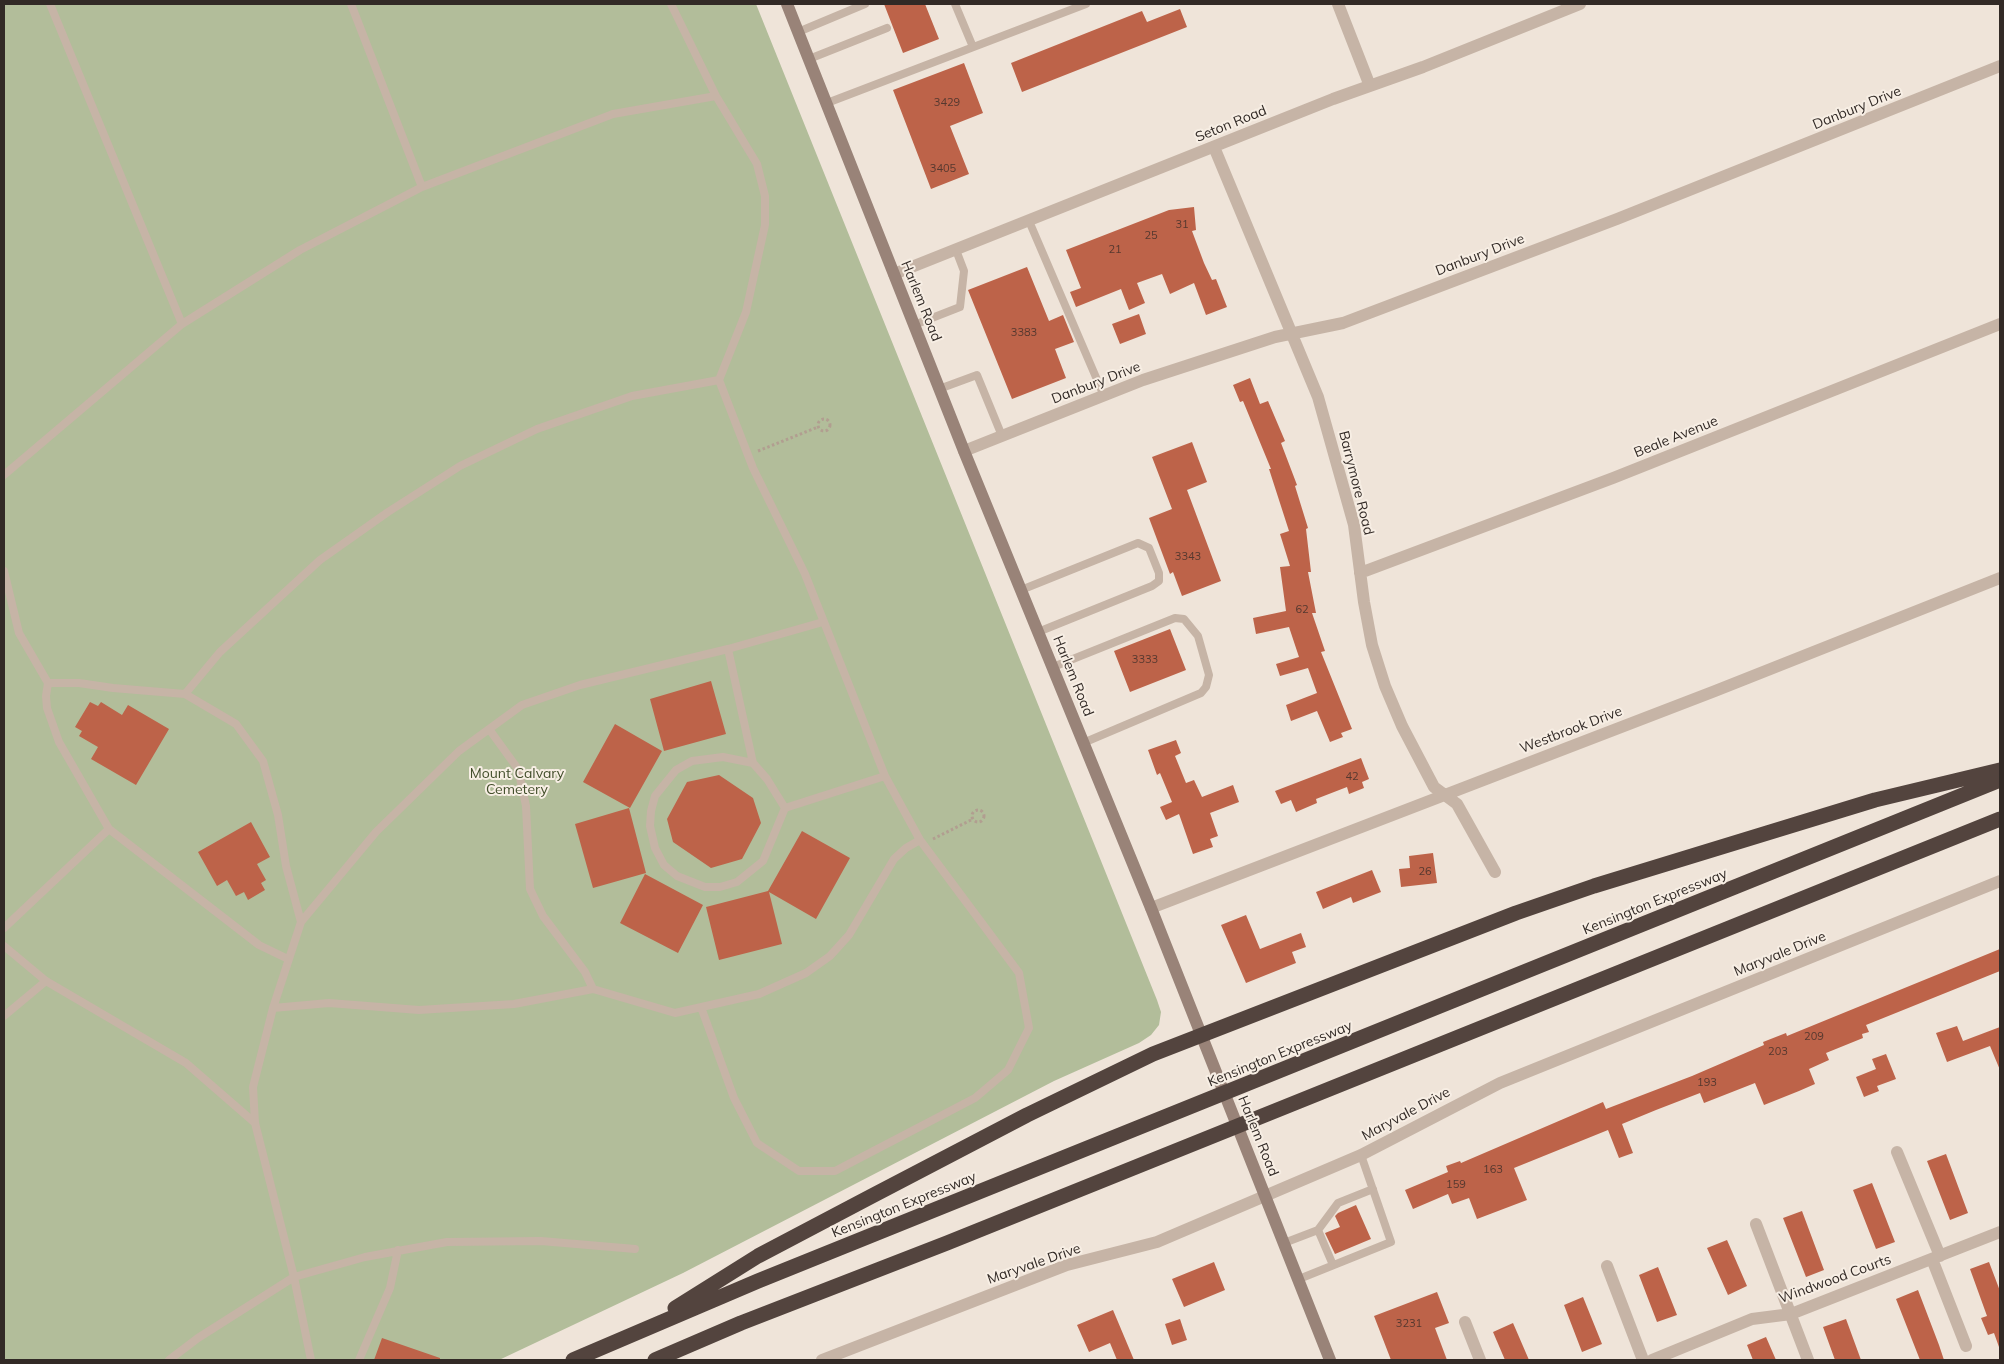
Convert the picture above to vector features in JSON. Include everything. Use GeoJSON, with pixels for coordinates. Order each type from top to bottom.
{"type":"FeatureCollection","features":[{"type":"Feature","properties":{"kind":"highway"},"geometry":{"type":"LineString","coordinates":[[635,1333],[758,1256],[1027,1115],[1153,1054],[1516,913],[1594,886],[1875,800],[2000,770]]}},
{"type":"Feature","properties":{"kind":"highway","name":"Kensington Expressway"},"geometry":{"type":"LineString","coordinates":[[572,1360],[2000,780]]}},
{"type":"Feature","properties":{"kind":"highway"},"geometry":{"type":"LineString","coordinates":[[655,1360],[742,1323],[1173,1152],[2000,819]]}},
{"type":"Feature","properties":{"kind":"main road","name":"Harlem Road"},"geometry":{"type":"LineString","coordinates":[[787,4],[939,389],[1202,1034],[1330,1360]]}},
{"type":"Feature","properties":{"kind":"street"},"geometry":{"type":"LineString","coordinates":[[1338,4],[1370,86]]}},
{"type":"Feature","properties":{"kind":"street","name":"Seton Road"},"geometry":{"type":"LineString","coordinates":[[894,274],[1370,86],[1549,10],[1580,4]]}},
{"type":"Feature","properties":{"kind":"street","name":"Danbury Drive"},"geometry":{"type":"LineString","coordinates":[[964,451],[1143,380],[1291,334],[1343,323],[1617,219],[2000,66]]}},
{"type":"Feature","properties":{"kind":"street","name":"Barrymore Road"},"geometry":{"type":"LineString","coordinates":[[1214,147],[1318,397],[1354,525],[1372,644],[1385,686],[1402,726],[1434,787],[1457,804],[1495,872]]}},
{"type":"Feature","properties":{"kind":"street","name":"Beale Avenue"},"geometry":{"type":"LineString","coordinates":[[1360,573],[1614,478],[2000,324]]}},
{"type":"Feature","properties":{"kind":"street","name":"Westbrook Drive"},"geometry":{"type":"LineString","coordinates":[[1151,908],[2000,578]]}},
{"type":"Feature","properties":{"kind":"street","name":"Maryvale Drive"},"geometry":{"type":"LineString","coordinates":[[822,1360],[1067,1265],[1157,1242],[1361,1155],[1500,1083],[2000,881]]}},
{"type":"Feature","properties":{"kind":"street"},"geometry":{"type":"LineString","coordinates":[[1897,1152],[1936,1257],[1966,1346]]}},
{"type":"Feature","properties":{"kind":"street"},"geometry":{"type":"LineString","coordinates":[[1756,1224],[1808,1360]]}},
{"type":"Feature","properties":{"kind":"street","name":"Windwood Courts"},"geometry":{"type":"LineString","coordinates":[[1652,1360],[1752,1319],[1791,1314],[2000,1232]]}},
{"type":"Feature","properties":{"kind":"street"},"geometry":{"type":"LineString","coordinates":[[1607,1266],[1643,1360]]}},
{"type":"Feature","properties":{"kind":"street"},"geometry":{"type":"LineString","coordinates":[[1465,1322],[1480,1360]]}},
{"type":"Feature","properties":{"kind":"lane"},"geometry":{"type":"LineString","coordinates":[[50,4],[182,324]]}},
{"type":"Feature","properties":{"kind":"lane"},"geometry":{"type":"LineString","coordinates":[[351,4],[422,187]]}},
{"type":"Feature","properties":{"kind":"lane"},"geometry":{"type":"LineString","coordinates":[[671,4],[716,96],[757,164],[765,206],[765,225],[746,312],[719,380],[748,455],[805,574],[885,776],[921,842],[1018,973],[1029,1028],[1008,1070],[976,1098],[835,1171],[799,1172],[757,1143],[734,1098],[701,1007]]}},
{"type":"Feature","properties":{"kind":"lane"},"geometry":{"type":"LineString","coordinates":[[798,32],[866,4]]}},
{"type":"Feature","properties":{"kind":"lane"},"geometry":{"type":"LineString","coordinates":[[955,4],[973,47]]}},
{"type":"Feature","properties":{"kind":"lane"},"geometry":{"type":"LineString","coordinates":[[827,104],[1086,4]]}},
{"type":"Feature","properties":{"kind":"lane"},"geometry":{"type":"LineString","coordinates":[[809,59],[887,28]]}},
{"type":"Feature","properties":{"kind":"lane"},"geometry":{"type":"LineString","coordinates":[[4,475],[182,324],[300,250],[422,187],[613,114],[716,96]]}},
{"type":"Feature","properties":{"kind":"lane"},"geometry":{"type":"LineString","coordinates":[[1029,221],[1104,396]]}},
{"type":"Feature","properties":{"kind":"lane"},"geometry":{"type":"LineString","coordinates":[[914,326],[960,307],[964,271],[956,250]]}},
{"type":"Feature","properties":{"kind":"lane"},"geometry":{"type":"LineString","coordinates":[[939,389],[977,375],[1002,436]]}},
{"type":"Feature","properties":{"kind":"lane"},"geometry":{"type":"LineString","coordinates":[[185,694],[220,652],[320,560],[388,512],[460,466],[537,429],[632,396],[719,380]]}},
{"type":"Feature","properties":{"kind":"lane"},"geometry":{"type":"LineString","coordinates":[[1021,590],[1138,543],[1149,548],[1159,573],[1158,581],[1152,586],[1038,632]]}},
{"type":"Feature","properties":{"kind":"lane"},"geometry":{"type":"LineString","coordinates":[[4,571],[19,633],[48,683],[47,708],[59,742],[110,829],[259,945],[288,959]]}},
{"type":"Feature","properties":{"kind":"lane"},"geometry":{"type":"LineString","coordinates":[[1053,667],[1159,622],[1175,618],[1184,619],[1192,626],[1198,636],[1209,675],[1206,687],[1201,693],[1084,742]]}},
{"type":"Feature","properties":{"kind":"lane"},"geometry":{"type":"LineString","coordinates":[[311,1360],[294,1277],[255,1123],[253,1087],[273,1008],[301,922],[376,832],[460,752],[522,705],[580,684],[728,649],[823,622]]}},
{"type":"Feature","properties":{"kind":"lane"},"geometry":{"type":"LineString","coordinates":[[728,649],[753,763],[767,779],[785,808]]}},
{"type":"Feature","properties":{"kind":"lane"},"geometry":{"type":"LineString","coordinates":[[48,683],[78,683],[185,694],[236,724],[263,761],[278,815],[286,866],[301,922]]}},
{"type":"Feature","properties":{"kind":"lane"},"geometry":{"type":"LineString","coordinates":[[488,729],[518,769],[526,806],[530,889],[543,916],[585,972],[593,989]]}},
{"type":"Feature","properties":{"kind":"lane"},"geometry":{"type":"LineString","coordinates":[[753,763],[723,757],[692,762],[676,770],[656,796],[650,826],[655,848],[664,864],[677,876],[705,887],[737,882],[763,861],[771,848],[785,808]]}},
{"type":"Feature","properties":{"kind":"lane"},"geometry":{"type":"LineString","coordinates":[[785,808],[885,776]]}},
{"type":"Feature","properties":{"kind":"lane"},"geometry":{"type":"LineString","coordinates":[[4,928],[110,829]]}},
{"type":"Feature","properties":{"kind":"lane"},"geometry":{"type":"LineString","coordinates":[[273,1008],[328,1003],[419,1010],[514,1004],[593,989],[675,1013],[759,994],[806,973],[830,956],[849,935],[894,859],[906,848],[921,842]]}},
{"type":"Feature","properties":{"kind":"lane"},"geometry":{"type":"LineString","coordinates":[[4,946],[46,980],[186,1063],[255,1123]]}},
{"type":"Feature","properties":{"kind":"lane"},"geometry":{"type":"LineString","coordinates":[[4,1016],[46,980]]}},
{"type":"Feature","properties":{"kind":"lane"},"geometry":{"type":"LineString","coordinates":[[1299,1279],[1391,1242],[1361,1155]]}},
{"type":"Feature","properties":{"kind":"lane"},"geometry":{"type":"LineString","coordinates":[[1284,1243],[1318,1230],[1338,1203],[1373,1189]]}},
{"type":"Feature","properties":{"kind":"lane"},"geometry":{"type":"LineString","coordinates":[[1318,1230],[1333,1266]]}},
{"type":"Feature","properties":{"kind":"lane"},"geometry":{"type":"LineString","coordinates":[[169,1360],[198,1338],[294,1277],[398,1250],[447,1242],[540,1241],[635,1249]]}},
{"type":"Feature","properties":{"kind":"lane"},"geometry":{"type":"LineString","coordinates":[[359,1360],[390,1288],[398,1250]]}},
{"type":"Feature","properties":{"kind":"path"},"geometry":{"type":"LineString","coordinates":[[822,418],[829,422],[830,426],[826,430],[820,430],[818,427],[818,422],[822,418]]}},
{"type":"Feature","properties":{"kind":"path"},"geometry":{"type":"LineString","coordinates":[[748,455],[818,427]]}},
{"type":"Feature","properties":{"kind":"path"},"geometry":{"type":"LineString","coordinates":[[976,810],[983,812],[985,816],[982,822],[973,819],[972,815],[976,810]]}},
{"type":"Feature","properties":{"kind":"path"},"geometry":{"type":"LineString","coordinates":[[921,842],[973,819]]}},
{"type":"Feature","properties":{"kind":"green space","name":"Mount Calvary Cemetery"},"geometry":{"type":"Polygon","coordinates":[[[4,4],[756,4],[1157,1000],[1161,1012],[1159,1025],[1151,1035],[1139,1043],[1054,1081],[683,1273],[499,1360],[4,1360],[4,4]]]}},
{"type":"Feature","properties":{"kind":"building"},"geometry":{"type":"Polygon","coordinates":[[[884,4],[925,4],[939,39],[903,53],[884,4]]]}},
{"type":"Feature","properties":{"kind":"building"},"geometry":{"type":"Polygon","coordinates":[[[1180,9],[1187,27],[1022,92],[1011,63],[1142,11],[1147,22],[1180,9]]]}},
{"type":"Feature","properties":{"kind":"building"},"geometry":{"type":"Polygon","coordinates":[[[964,63],[983,113],[950,126],[969,174],[931,189],[893,90],[964,63]]]}},
{"type":"Feature","properties":{"kind":"building"},"geometry":{"type":"Polygon","coordinates":[[[1194,207],[1196,230],[1192,231],[1204,263],[1212,280],[1216,279],[1227,307],[1206,315],[1194,283],[1170,294],[1162,274],[1137,283],[1145,303],[1129,310],[1121,289],[1076,307],[1070,292],[1081,288],[1066,250],[1169,210],[1194,207]]]}},
{"type":"Feature","properties":{"kind":"building"},"geometry":{"type":"Polygon","coordinates":[[[1027,267],[1049,321],[1063,315],[1074,342],[1055,349],[1066,378],[1012,399],[968,290],[1027,267]]]}},
{"type":"Feature","properties":{"kind":"building"},"geometry":{"type":"Polygon","coordinates":[[[1139,314],[1146,334],[1120,344],[1112,324],[1139,314]]]}},
{"type":"Feature","properties":{"kind":"building"},"geometry":{"type":"Polygon","coordinates":[[[1250,378],[1260,404],[1268,401],[1285,441],[1281,443],[1297,485],[1295,486],[1308,528],[1306,529],[1311,572],[1308,572],[1316,613],[1312,613],[1325,651],[1321,652],[1352,729],[1341,733],[1343,737],[1330,742],[1317,711],[1291,721],[1286,705],[1317,693],[1308,668],[1280,676],[1276,664],[1299,657],[1289,627],[1256,634],[1253,618],[1286,611],[1280,567],[1290,566],[1280,534],[1289,531],[1269,469],[1271,469],[1243,401],[1240,402],[1233,385],[1250,378]]]}},
{"type":"Feature","properties":{"kind":"building"},"geometry":{"type":"Polygon","coordinates":[[[1192,442],[1207,482],[1187,490],[1221,581],[1182,596],[1173,572],[1170,574],[1149,518],[1172,509],[1152,457],[1192,442]]]}},
{"type":"Feature","properties":{"kind":"building"},"geometry":{"type":"Polygon","coordinates":[[[1170,629],[1186,670],[1130,692],[1114,651],[1170,629]]]}},
{"type":"Feature","properties":{"kind":"building"},"geometry":{"type":"Polygon","coordinates":[[[711,681],[726,734],[664,751],[650,699],[711,681]]]}},
{"type":"Feature","properties":{"kind":"building"},"geometry":{"type":"Polygon","coordinates":[[[90,702],[98,706],[101,702],[122,715],[128,705],[169,729],[136,785],[91,759],[98,747],[79,736],[82,731],[75,727],[90,702]]]}},
{"type":"Feature","properties":{"kind":"building"},"geometry":{"type":"Polygon","coordinates":[[[615,724],[662,751],[630,808],[583,782],[615,724]]]}},
{"type":"Feature","properties":{"kind":"building"},"geometry":{"type":"Polygon","coordinates":[[[1176,740],[1181,753],[1175,756],[1186,783],[1194,780],[1202,797],[1233,785],[1239,802],[1210,813],[1218,836],[1210,839],[1213,847],[1193,854],[1179,814],[1166,820],[1160,807],[1172,802],[1160,773],[1157,775],[1148,750],[1176,740]]]}},
{"type":"Feature","properties":{"kind":"building"},"geometry":{"type":"Polygon","coordinates":[[[1361,758],[1369,779],[1362,782],[1364,788],[1349,794],[1347,787],[1316,799],[1317,803],[1296,812],[1291,800],[1281,804],[1275,791],[1361,758]]]}},
{"type":"Feature","properties":{"kind":"building"},"geometry":{"type":"Polygon","coordinates":[[[719,775],[753,798],[761,823],[742,859],[711,868],[673,842],[667,819],[687,782],[719,775]]]}},
{"type":"Feature","properties":{"kind":"building"},"geometry":{"type":"Polygon","coordinates":[[[629,808],[646,873],[593,888],[575,824],[629,808]]]}},
{"type":"Feature","properties":{"kind":"building"},"geometry":{"type":"Polygon","coordinates":[[[251,822],[270,857],[257,864],[266,880],[261,883],[265,890],[248,900],[244,892],[236,896],[227,880],[217,886],[198,852],[251,822]]]}},
{"type":"Feature","properties":{"kind":"building"},"geometry":{"type":"Polygon","coordinates":[[[802,831],[850,858],[816,919],[769,892],[782,944],[719,960],[706,907],[768,891],[802,831]]]}},
{"type":"Feature","properties":{"kind":"building"},"geometry":{"type":"Polygon","coordinates":[[[1433,853],[1437,883],[1401,887],[1399,869],[1410,868],[1409,856],[1433,853]]]}},
{"type":"Feature","properties":{"kind":"building"},"geometry":{"type":"Polygon","coordinates":[[[1372,870],[1381,892],[1353,903],[1351,897],[1323,909],[1316,892],[1372,870]]]}},
{"type":"Feature","properties":{"kind":"building"},"geometry":{"type":"Polygon","coordinates":[[[645,874],[703,905],[678,953],[620,923],[645,874]]]}},
{"type":"Feature","properties":{"kind":"building"},"geometry":{"type":"Polygon","coordinates":[[[1246,915],[1260,949],[1301,933],[1306,947],[1292,952],[1296,963],[1246,983],[1221,925],[1246,915]]]}},
{"type":"Feature","properties":{"kind":"building"},"geometry":{"type":"Polygon","coordinates":[[[2000,949],[2000,971],[1866,1025],[1869,1032],[1862,1034],[1863,1038],[1826,1053],[1829,1060],[1809,1069],[1815,1084],[1764,1105],[1755,1083],[1704,1103],[1700,1093],[1656,1110],[1622,1124],[1633,1153],[1619,1158],[1608,1130],[1514,1168],[1527,1200],[1477,1219],[1469,1198],[1452,1204],[1448,1194],[1413,1209],[1405,1190],[1448,1172],[1446,1166],[1460,1161],[1461,1163],[1603,1102],[1606,1109],[1692,1076],[1764,1045],[1763,1042],[1786,1033],[1787,1036],[2000,949]]]}},
{"type":"Feature","properties":{"kind":"building"},"geometry":{"type":"Polygon","coordinates":[[[1957,1026],[1963,1041],[2000,1027],[2000,1070],[1990,1046],[1947,1062],[1936,1033],[1957,1026]]]}},
{"type":"Feature","properties":{"kind":"building"},"geometry":{"type":"Polygon","coordinates":[[[1886,1054],[1896,1079],[1877,1086],[1879,1091],[1864,1097],[1856,1077],[1876,1069],[1872,1059],[1886,1054]]]}},
{"type":"Feature","properties":{"kind":"building"},"geometry":{"type":"Polygon","coordinates":[[[1946,1154],[1968,1213],[1950,1220],[1927,1161],[1946,1154]]]}},
{"type":"Feature","properties":{"kind":"building"},"geometry":{"type":"Polygon","coordinates":[[[1872,1183],[1895,1242],[1876,1249],[1853,1190],[1872,1183]]]}},
{"type":"Feature","properties":{"kind":"building"},"geometry":{"type":"Polygon","coordinates":[[[1356,1205],[1371,1239],[1335,1254],[1325,1233],[1340,1227],[1335,1216],[1338,1213],[1356,1205]]]}},
{"type":"Feature","properties":{"kind":"building"},"geometry":{"type":"Polygon","coordinates":[[[1802,1211],[1824,1270],[1806,1277],[1783,1218],[1802,1211]]]}},
{"type":"Feature","properties":{"kind":"building"},"geometry":{"type":"Polygon","coordinates":[[[1727,1240],[1747,1286],[1728,1295],[1707,1248],[1727,1240]]]}},
{"type":"Feature","properties":{"kind":"building"},"geometry":{"type":"Polygon","coordinates":[[[1214,1262],[1225,1290],[1184,1307],[1172,1279],[1214,1262]]]}},
{"type":"Feature","properties":{"kind":"building"},"geometry":{"type":"Polygon","coordinates":[[[1989,1262],[2000,1291],[1999,1347],[1994,1333],[1988,1335],[1981,1318],[1987,1316],[1970,1269],[1989,1262]]]}},
{"type":"Feature","properties":{"kind":"building"},"geometry":{"type":"Polygon","coordinates":[[[1658,1267],[1677,1315],[1657,1322],[1639,1275],[1658,1267]]]}},
{"type":"Feature","properties":{"kind":"building"},"geometry":{"type":"Polygon","coordinates":[[[1918,1290],[1944,1360],[1920,1360],[1896,1299],[1918,1290]]]}},
{"type":"Feature","properties":{"kind":"building"},"geometry":{"type":"Polygon","coordinates":[[[1437,1292],[1449,1323],[1435,1328],[1447,1360],[1391,1360],[1374,1316],[1437,1292]]]}},
{"type":"Feature","properties":{"kind":"building"},"geometry":{"type":"Polygon","coordinates":[[[1583,1297],[1602,1344],[1582,1352],[1564,1305],[1583,1297]]]}},
{"type":"Feature","properties":{"kind":"building"},"geometry":{"type":"Polygon","coordinates":[[[1113,1310],[1134,1360],[1117,1360],[1110,1343],[1089,1352],[1077,1325],[1113,1310]]]}},
{"type":"Feature","properties":{"kind":"building"},"geometry":{"type":"Polygon","coordinates":[[[1180,1319],[1187,1340],[1172,1345],[1165,1324],[1180,1319]]]}},
{"type":"Feature","properties":{"kind":"building"},"geometry":{"type":"Polygon","coordinates":[[[1846,1319],[1861,1360],[1835,1360],[1823,1327],[1846,1319]]]}},
{"type":"Feature","properties":{"kind":"building"},"geometry":{"type":"Polygon","coordinates":[[[1513,1323],[1529,1360],[1505,1360],[1493,1332],[1513,1323]]]}},
{"type":"Feature","properties":{"kind":"building"},"geometry":{"type":"Polygon","coordinates":[[[1766,1337],[1776,1360],[1753,1360],[1747,1345],[1766,1337]]]}},
{"type":"Feature","properties":{"kind":"building"},"geometry":{"type":"Polygon","coordinates":[[[382,1338],[440,1358],[440,1360],[374,1360],[382,1338]]]}}]}
